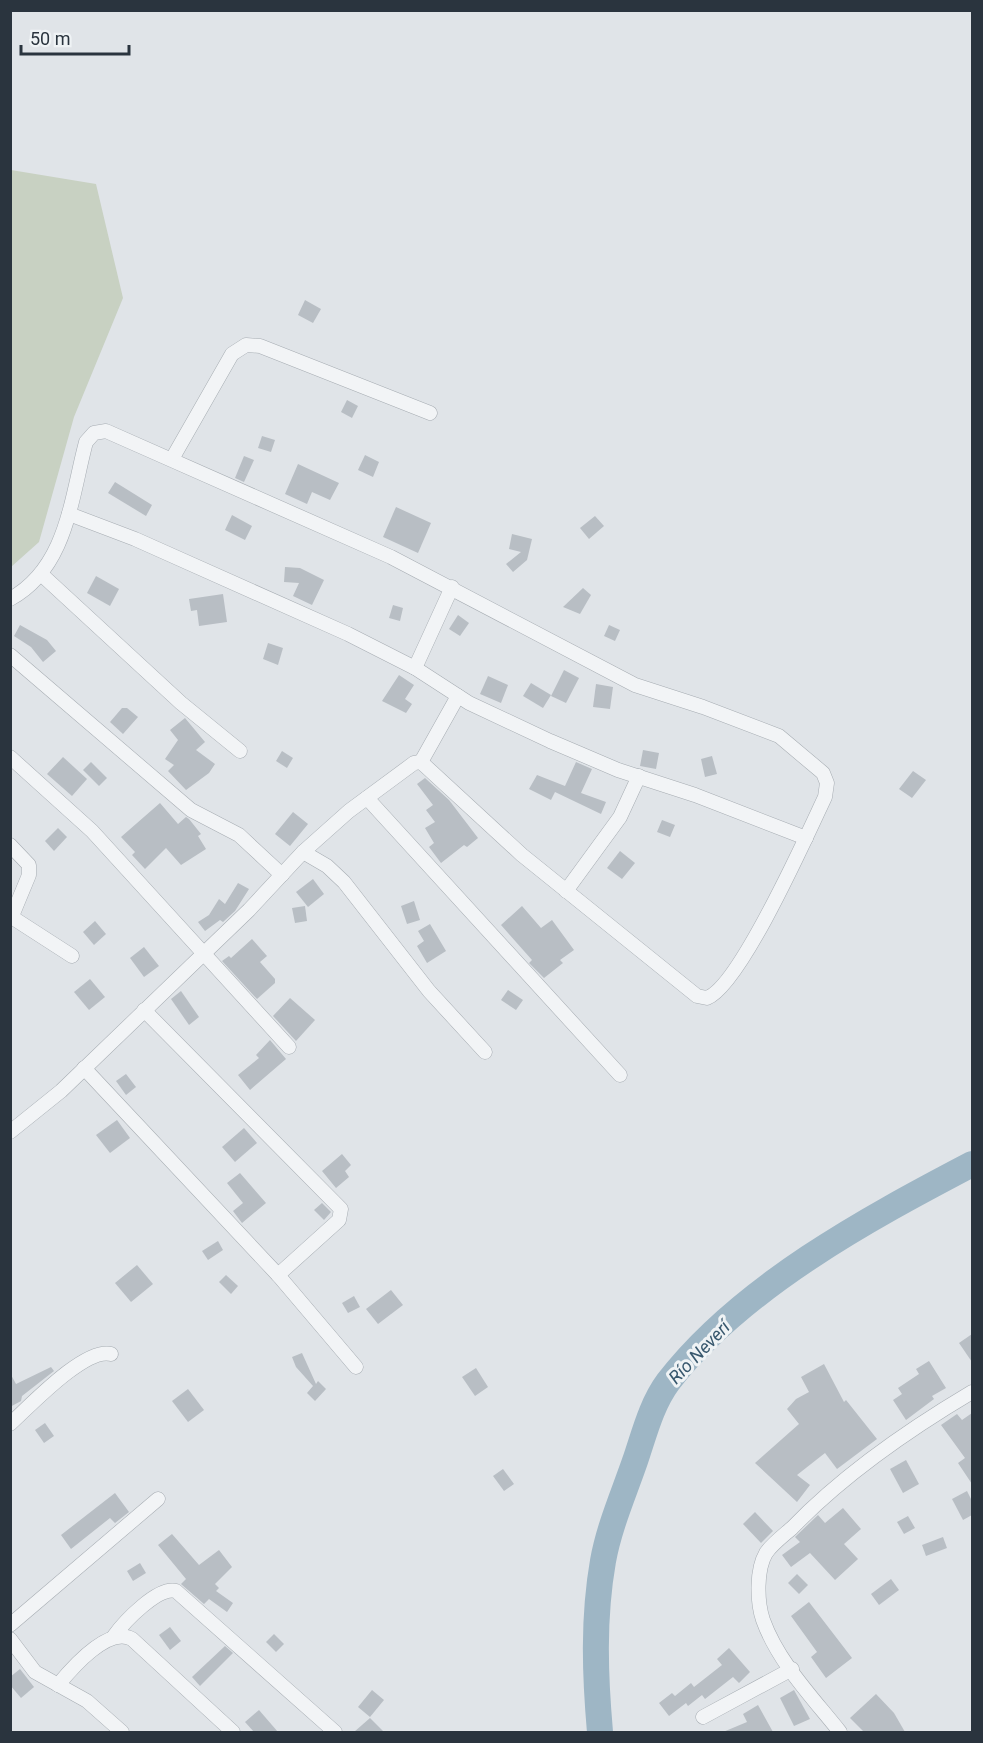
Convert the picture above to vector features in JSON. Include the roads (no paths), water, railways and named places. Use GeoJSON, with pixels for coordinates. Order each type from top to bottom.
{"type":"FeatureCollection","features":[{"type":"Feature","properties":{"kind":"street"},"geometry":{"type":"LineString","coordinates":[[172,459],[232,354],[246,345],[260,346],[430,412]]}},
{"type":"Feature","properties":{"kind":"street"},"geometry":{"type":"LineString","coordinates":[[10,599],[41,574],[54,554],[69,514],[86,442],[94,433],[106,431],[452,587],[635,685],[703,707],[779,736],[800,751],[823,773],[827,783],[825,796],[781,894],[723,984],[714,995],[707,998],[697,996],[566,891],[506,841],[421,762]]}},
{"type":"Feature","properties":{"kind":"street"},"geometry":{"type":"LineString","coordinates":[[69,514],[135,538],[415,668],[458,696],[550,741],[806,838]]}},
{"type":"Feature","properties":{"kind":"street"},"geometry":{"type":"LineString","coordinates":[[41,574],[181,703],[240,752]]}},
{"type":"Feature","properties":{"kind":"street"},"geometry":{"type":"LineString","coordinates":[[415,668],[452,587]]}},
{"type":"Feature","properties":{"kind":"street"},"geometry":{"type":"LineString","coordinates":[[10,655],[191,810],[239,835],[282,875]]}},
{"type":"Feature","properties":{"kind":"street"},"geometry":{"type":"LineString","coordinates":[[10,1132],[84,1068],[203,954],[303,852],[404,769],[421,762],[458,696]]}},
{"type":"Feature","properties":{"kind":"street"},"geometry":{"type":"LineString","coordinates":[[10,757],[92,831],[289,1047]]}},
{"type":"Feature","properties":{"kind":"street"},"geometry":{"type":"LineString","coordinates":[[566,891],[620,817],[639,776]]}},
{"type":"Feature","properties":{"kind":"street"},"geometry":{"type":"LineString","coordinates":[[367,798],[620,1075]]}},
{"type":"Feature","properties":{"kind":"street"},"geometry":{"type":"LineString","coordinates":[[10,845],[29,865],[29,875],[11,916],[72,956]]}},
{"type":"Feature","properties":{"kind":"street"},"geometry":{"type":"LineString","coordinates":[[303,852],[327,866],[344,882],[429,992],[485,1052]]}},
{"type":"Feature","properties":{"kind":"street"},"geometry":{"type":"LineString","coordinates":[[144,1010],[341,1209],[339,1220],[278,1275]]}},
{"type":"Feature","properties":{"kind":"street"},"geometry":{"type":"LineString","coordinates":[[84,1068],[278,1275],[356,1367]]}},
{"type":"Feature","properties":{"kind":"street"},"geometry":{"type":"LineString","coordinates":[[10,1424],[78,1364],[97,1353],[111,1354]]}},
{"type":"Feature","properties":{"kind":"street"},"geometry":{"type":"LineString","coordinates":[[840,1732],[792,1669],[763,1619],[758,1585],[765,1554],[817,1501],[919,1423],[972,1392]]}},
{"type":"Feature","properties":{"kind":"street"},"geometry":{"type":"LineString","coordinates":[[10,1625],[158,1499]]}},
{"type":"Feature","properties":{"kind":"street"},"geometry":{"type":"LineString","coordinates":[[58,1685],[76,1665],[114,1636],[135,1613],[162,1592],[176,1591],[335,1732]]}},
{"type":"Feature","properties":{"kind":"street"},"geometry":{"type":"LineString","coordinates":[[114,1636],[132,1639],[233,1732]]}},
{"type":"Feature","properties":{"kind":"street"},"geometry":{"type":"LineString","coordinates":[[10,1639],[35,1672],[87,1701],[122,1732]]}},
{"type":"Feature","properties":{"kind":"street"},"geometry":{"type":"LineString","coordinates":[[704,1717],[792,1669]]}},
{"type":"Feature","properties":{"kind":"waterway","name":"Río Neverí"},"geometry":{"type":"LineString","coordinates":[[600,1732],[596,1646],[603,1561],[617,1510],[648,1420],[662,1391],[698,1348],[732,1315],[769,1286],[891,1207],[972,1164]]}}]}
